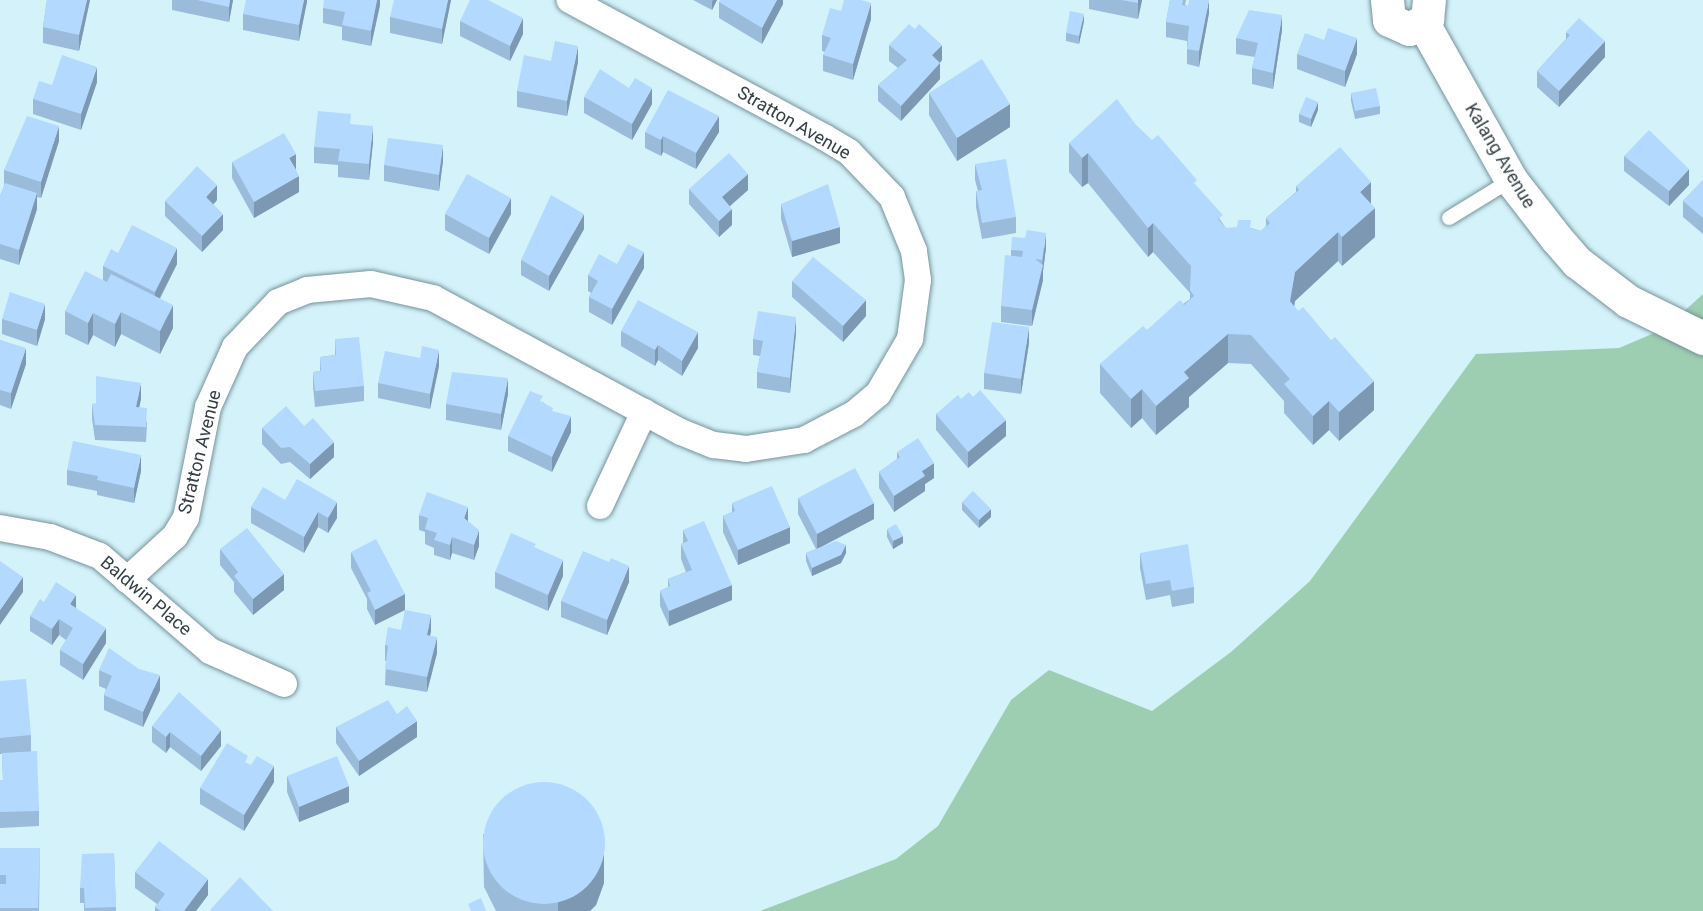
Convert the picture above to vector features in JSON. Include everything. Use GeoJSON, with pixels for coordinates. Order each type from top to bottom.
{"type":"FeatureCollection","features":[{"type":"Feature","properties":{"kind":"street","name":"Stratton Avenue"},"geometry":{"type":"LineString","coordinates":[[127,580],[175,536],[186,518],[208,407],[235,347],[278,302],[307,290],[371,284],[433,298],[645,412],[714,445],[775,447],[827,431],[878,394],[897,368],[910,339],[915,310],[914,251],[892,197],[849,152],[570,0]]}},
{"type":"Feature","properties":{"kind":"street"},"geometry":{"type":"LineString","coordinates":[[1387,0],[1386,13],[1395,25],[1409,29],[1426,12]]}},
{"type":"Feature","properties":{"kind":"street","name":"Kalang Avenue"},"geometry":{"type":"LineString","coordinates":[[1426,12],[1511,180],[1556,238],[1600,280],[1658,318],[1703,338]]}},
{"type":"Feature","properties":{"kind":"street"},"geometry":{"type":"LineString","coordinates":[[600,506],[645,412]]}},
{"type":"Feature","properties":{"kind":"street","name":"Baldwin Place"},"geometry":{"type":"LineString","coordinates":[[0,528],[78,546],[100,556],[211,652],[284,684]]}},
{"type":"Feature","properties":{"kind":"lane"},"geometry":{"type":"LineString","coordinates":[[1449,218],[1511,180]]}},
{"type":"Feature","properties":{"kind":"green space"},"geometry":{"type":"Polygon","coordinates":[[[1703,294],[1703,911],[760,911],[896,859],[938,826],[1011,700],[1049,670],[1152,711],[1231,652],[1310,581],[1476,354],[1619,348],[1666,328],[1703,294]]]}},
{"type":"Feature","properties":{"kind":"building"},"geometry":{"type":"Polygon","coordinates":[[[47,0],[87,0],[79,35],[43,27],[47,0]]]}},
{"type":"Feature","properties":{"kind":"building"},"geometry":{"type":"Polygon","coordinates":[[[197,0],[230,0],[229,7],[197,0]]]}},
{"type":"Feature","properties":{"kind":"building"},"geometry":{"type":"Polygon","coordinates":[[[246,0],[304,0],[299,25],[243,14],[246,0]]]}},
{"type":"Feature","properties":{"kind":"building"},"geometry":{"type":"Polygon","coordinates":[[[324,0],[377,0],[371,31],[342,25],[345,12],[323,8],[324,0]]]}},
{"type":"Feature","properties":{"kind":"building"},"geometry":{"type":"Polygon","coordinates":[[[394,0],[448,0],[442,29],[390,17],[394,0]]]}},
{"type":"Feature","properties":{"kind":"building"},"geometry":{"type":"Polygon","coordinates":[[[470,0],[488,0],[523,18],[510,46],[460,21],[470,0]]]}},
{"type":"Feature","properties":{"kind":"building"},"geometry":{"type":"Polygon","coordinates":[[[777,0],[762,28],[719,2],[777,0]]]}},
{"type":"Feature","properties":{"kind":"building"},"geometry":{"type":"Polygon","coordinates":[[[844,0],[871,3],[853,64],[823,55],[831,38],[822,35],[830,8],[841,11],[844,0]]]}},
{"type":"Feature","properties":{"kind":"building"},"geometry":{"type":"Polygon","coordinates":[[[1170,0],[1183,0],[1182,5],[1188,6],[1189,0],[1209,0],[1199,51],[1187,49],[1189,26],[1166,22],[1170,0]]]}},
{"type":"Feature","properties":{"kind":"building"},"geometry":{"type":"Polygon","coordinates":[[[1249,10],[1282,15],[1273,73],[1252,68],[1258,43],[1236,38],[1249,10]]]}},
{"type":"Feature","properties":{"kind":"building"},"geometry":{"type":"Polygon","coordinates":[[[1070,11],[1084,14],[1079,36],[1066,33],[1070,11]]]}},
{"type":"Feature","properties":{"kind":"building"},"geometry":{"type":"Polygon","coordinates":[[[1579,18],[1605,41],[1559,91],[1537,71],[1570,35],[1566,32],[1579,18]]]}},
{"type":"Feature","properties":{"kind":"building"},"geometry":{"type":"Polygon","coordinates":[[[909,24],[915,29],[919,24],[942,45],[932,55],[940,63],[901,106],[878,85],[907,60],[889,45],[909,24]]]}},
{"type":"Feature","properties":{"kind":"building"},"geometry":{"type":"Polygon","coordinates":[[[1328,28],[1357,38],[1345,71],[1297,54],[1305,33],[1324,40],[1328,28]]]}},
{"type":"Feature","properties":{"kind":"building"},"geometry":{"type":"Polygon","coordinates":[[[555,41],[578,46],[567,101],[517,91],[524,55],[551,61],[555,41]]]}},
{"type":"Feature","properties":{"kind":"building"},"geometry":{"type":"Polygon","coordinates":[[[62,55],[97,67],[81,114],[33,99],[39,81],[52,85],[62,55]]]}},
{"type":"Feature","properties":{"kind":"building"},"geometry":{"type":"Polygon","coordinates":[[[982,59],[1010,104],[957,138],[929,93],[982,59]]]}},
{"type":"Feature","properties":{"kind":"building"},"geometry":{"type":"Polygon","coordinates":[[[600,69],[629,88],[635,78],[652,88],[632,124],[584,97],[600,69]]]}},
{"type":"Feature","properties":{"kind":"building"},"geometry":{"type":"Polygon","coordinates":[[[1376,88],[1380,106],[1355,111],[1351,93],[1376,88]]]}},
{"type":"Feature","properties":{"kind":"building"},"geometry":{"type":"Polygon","coordinates":[[[668,90],[719,116],[696,153],[663,136],[661,140],[645,132],[668,90]]]}},
{"type":"Feature","properties":{"kind":"building"},"geometry":{"type":"Polygon","coordinates":[[[1306,97],[1318,102],[1311,119],[1299,114],[1306,97]]]}},
{"type":"Feature","properties":{"kind":"building"},"geometry":{"type":"Polygon","coordinates":[[[1117,99],[1136,125],[1152,140],[1158,135],[1197,180],[1194,183],[1223,215],[1218,219],[1226,228],[1237,227],[1238,220],[1251,220],[1250,228],[1261,231],[1270,223],[1266,218],[1299,190],[1296,186],[1340,147],[1371,182],[1360,192],[1375,208],[1342,237],[1338,232],[1295,272],[1290,301],[1298,311],[1303,307],[1331,340],[1335,337],[1374,381],[1339,412],[1329,401],[1313,416],[1284,384],[1290,379],[1251,335],[1228,334],[1184,372],[1189,378],[1156,406],[1142,389],[1131,399],[1100,364],[1143,326],[1147,330],[1180,300],[1184,305],[1194,296],[1190,290],[1191,266],[1153,223],[1148,228],[1088,153],[1082,158],[1069,143],[1117,99]]]}},
{"type":"Feature","properties":{"kind":"building"},"geometry":{"type":"Polygon","coordinates":[[[318,111],[351,114],[350,124],[373,126],[369,164],[338,161],[340,149],[314,147],[318,111]]]}},
{"type":"Feature","properties":{"kind":"building"},"geometry":{"type":"Polygon","coordinates":[[[27,116],[59,126],[41,182],[4,170],[27,116]]]}},
{"type":"Feature","properties":{"kind":"building"},"geometry":{"type":"Polygon","coordinates":[[[1649,130],[1689,169],[1669,191],[1624,156],[1649,130]]]}},
{"type":"Feature","properties":{"kind":"building"},"geometry":{"type":"Polygon","coordinates":[[[284,133],[296,154],[289,158],[299,176],[254,202],[232,162],[284,133]]]}},
{"type":"Feature","properties":{"kind":"building"},"geometry":{"type":"Polygon","coordinates":[[[388,138],[443,145],[439,175],[384,165],[388,138]]]}},
{"type":"Feature","properties":{"kind":"building"},"geometry":{"type":"Polygon","coordinates":[[[729,153],[748,174],[722,197],[732,209],[719,221],[689,189],[729,153]]]}},
{"type":"Feature","properties":{"kind":"building"},"geometry":{"type":"Polygon","coordinates":[[[1006,159],[1016,217],[982,223],[976,191],[982,190],[975,164],[1006,159]]]}},
{"type":"Feature","properties":{"kind":"building"},"geometry":{"type":"Polygon","coordinates":[[[197,166],[217,185],[206,197],[223,214],[202,236],[165,201],[197,166]]]}},
{"type":"Feature","properties":{"kind":"building"},"geometry":{"type":"Polygon","coordinates":[[[467,174],[511,198],[489,238],[445,214],[467,174]]]}},
{"type":"Feature","properties":{"kind":"building"},"geometry":{"type":"Polygon","coordinates":[[[1703,180],[1703,218],[1683,201],[1703,180]]]}},
{"type":"Feature","properties":{"kind":"building"},"geometry":{"type":"Polygon","coordinates":[[[5,183],[37,193],[19,250],[0,244],[0,196],[5,183]]]}},
{"type":"Feature","properties":{"kind":"building"},"geometry":{"type":"Polygon","coordinates":[[[828,184],[840,227],[792,241],[781,204],[828,184]]]}},
{"type":"Feature","properties":{"kind":"building"},"geometry":{"type":"Polygon","coordinates":[[[551,195],[584,214],[549,276],[521,260],[551,195]]]}},
{"type":"Feature","properties":{"kind":"building"},"geometry":{"type":"Polygon","coordinates":[[[132,225],[177,248],[155,292],[103,266],[111,249],[118,253],[132,225]]]}},
{"type":"Feature","properties":{"kind":"building"},"geometry":{"type":"Polygon","coordinates":[[[1027,230],[1046,233],[1042,260],[1035,259],[1043,265],[1032,310],[1001,306],[1005,255],[1022,257],[1023,251],[1011,250],[1012,237],[1025,238],[1027,230]]]}},
{"type":"Feature","properties":{"kind":"building"},"geometry":{"type":"Polygon","coordinates":[[[628,244],[644,252],[612,309],[589,297],[598,281],[588,275],[599,254],[617,264],[628,244]]]}},
{"type":"Feature","properties":{"kind":"building"},"geometry":{"type":"Polygon","coordinates":[[[813,257],[866,300],[843,326],[792,281],[813,257]]]}},
{"type":"Feature","properties":{"kind":"building"},"geometry":{"type":"Polygon","coordinates":[[[85,271],[107,282],[111,274],[173,305],[160,331],[121,312],[115,324],[93,313],[88,323],[65,311],[85,271]]]}},
{"type":"Feature","properties":{"kind":"building"},"geometry":{"type":"Polygon","coordinates":[[[10,292],[45,304],[37,330],[2,319],[10,292]]]}},
{"type":"Feature","properties":{"kind":"building"},"geometry":{"type":"Polygon","coordinates":[[[638,300],[698,332],[682,361],[658,345],[655,350],[621,331],[638,300]]]}},
{"type":"Feature","properties":{"kind":"building"},"geometry":{"type":"Polygon","coordinates":[[[758,311],[796,317],[790,378],[757,372],[763,341],[753,339],[758,311]]]}},
{"type":"Feature","properties":{"kind":"building"},"geometry":{"type":"Polygon","coordinates":[[[992,322],[1029,327],[1021,379],[984,373],[992,322]]]}},
{"type":"Feature","properties":{"kind":"building"},"geometry":{"type":"Polygon","coordinates":[[[359,337],[364,386],[315,391],[313,372],[321,371],[320,357],[336,355],[335,339],[359,337]]]}},
{"type":"Feature","properties":{"kind":"building"},"geometry":{"type":"Polygon","coordinates":[[[0,340],[26,348],[11,393],[0,390],[0,340]]]}},
{"type":"Feature","properties":{"kind":"building"},"geometry":{"type":"Polygon","coordinates":[[[422,346],[439,350],[430,394],[378,383],[385,351],[420,358],[422,346]]]}},
{"type":"Feature","properties":{"kind":"building"},"geometry":{"type":"Polygon","coordinates":[[[452,372],[508,378],[501,414],[446,404],[452,372]]]}},
{"type":"Feature","properties":{"kind":"building"},"geometry":{"type":"Polygon","coordinates":[[[96,376],[141,383],[136,407],[147,408],[146,427],[95,425],[92,404],[96,404],[96,376]]]}},
{"type":"Feature","properties":{"kind":"building"},"geometry":{"type":"Polygon","coordinates":[[[980,390],[1006,420],[968,452],[936,414],[958,395],[961,399],[969,392],[973,397],[980,390]]]}},
{"type":"Feature","properties":{"kind":"building"},"geometry":{"type":"Polygon","coordinates":[[[530,391],[543,396],[540,401],[553,408],[552,411],[571,416],[552,457],[508,436],[530,391]]]}},
{"type":"Feature","properties":{"kind":"building"},"geometry":{"type":"Polygon","coordinates":[[[286,406],[304,426],[313,418],[334,442],[310,464],[290,447],[281,448],[262,428],[286,406]]]}},
{"type":"Feature","properties":{"kind":"building"},"geometry":{"type":"Polygon","coordinates":[[[918,438],[934,463],[922,471],[925,476],[894,496],[879,472],[900,457],[897,452],[918,438]]]}},
{"type":"Feature","properties":{"kind":"building"},"geometry":{"type":"Polygon","coordinates":[[[73,441],[141,455],[134,488],[97,480],[98,476],[67,470],[73,441]]]}},
{"type":"Feature","properties":{"kind":"building"},"geometry":{"type":"Polygon","coordinates":[[[855,468],[874,503],[817,534],[798,498],[855,468]]]}},
{"type":"Feature","properties":{"kind":"building"},"geometry":{"type":"Polygon","coordinates":[[[297,479],[337,502],[328,518],[318,512],[304,537],[251,507],[263,487],[285,500],[297,479]]]}},
{"type":"Feature","properties":{"kind":"building"},"geometry":{"type":"Polygon","coordinates":[[[772,486],[790,527],[738,550],[723,516],[735,511],[732,503],[772,486]]]}},
{"type":"Feature","properties":{"kind":"building"},"geometry":{"type":"Polygon","coordinates":[[[973,491],[991,509],[979,520],[962,502],[973,491]]]}},
{"type":"Feature","properties":{"kind":"building"},"geometry":{"type":"Polygon","coordinates":[[[427,492],[468,507],[464,518],[479,530],[474,545],[452,537],[450,545],[434,540],[437,533],[425,529],[428,518],[419,515],[427,492]]]}},
{"type":"Feature","properties":{"kind":"building"},"geometry":{"type":"Polygon","coordinates":[[[704,521],[732,585],[669,611],[660,591],[670,586],[668,579],[692,570],[681,544],[688,541],[683,530],[704,521]]]}},
{"type":"Feature","properties":{"kind":"building"},"geometry":{"type":"Polygon","coordinates":[[[896,524],[903,536],[893,541],[887,529],[896,524]]]}},
{"type":"Feature","properties":{"kind":"building"},"geometry":{"type":"Polygon","coordinates":[[[247,528],[284,574],[253,599],[234,576],[238,572],[220,549],[247,528]]]}},
{"type":"Feature","properties":{"kind":"building"},"geometry":{"type":"Polygon","coordinates":[[[511,533],[563,560],[548,595],[495,572],[511,533]]]}},
{"type":"Feature","properties":{"kind":"building"},"geometry":{"type":"Polygon","coordinates":[[[376,539],[405,594],[375,610],[367,593],[371,591],[351,552],[376,539]]]}},
{"type":"Feature","properties":{"kind":"building"},"geometry":{"type":"Polygon","coordinates":[[[836,541],[846,545],[841,555],[812,568],[806,553],[836,541]]]}},
{"type":"Feature","properties":{"kind":"building"},"geometry":{"type":"Polygon","coordinates":[[[1188,544],[1194,587],[1172,591],[1170,580],[1146,584],[1140,553],[1188,544]]]}},
{"type":"Feature","properties":{"kind":"building"},"geometry":{"type":"Polygon","coordinates":[[[583,551],[609,562],[611,558],[629,566],[607,620],[561,601],[583,551]]]}},
{"type":"Feature","properties":{"kind":"building"},"geometry":{"type":"Polygon","coordinates":[[[0,561],[23,577],[0,610],[0,561]]]}},
{"type":"Feature","properties":{"kind":"building"},"geometry":{"type":"Polygon","coordinates":[[[56,582],[76,595],[70,604],[106,628],[83,664],[60,650],[73,628],[59,619],[52,629],[30,616],[40,599],[44,602],[56,582]]]}},
{"type":"Feature","properties":{"kind":"building"},"geometry":{"type":"Polygon","coordinates":[[[405,610],[431,615],[427,635],[437,637],[427,677],[385,669],[388,627],[401,630],[405,610]]]}},
{"type":"Feature","properties":{"kind":"building"},"geometry":{"type":"Polygon","coordinates":[[[109,648],[139,669],[160,675],[143,712],[104,695],[112,676],[99,670],[109,648]]]}},
{"type":"Feature","properties":{"kind":"building"},"geometry":{"type":"Polygon","coordinates":[[[26,679],[31,735],[0,738],[0,681],[26,679]]]}},
{"type":"Feature","properties":{"kind":"building"},"geometry":{"type":"Polygon","coordinates":[[[179,692],[221,730],[201,756],[170,732],[166,737],[152,726],[179,692]]]}},
{"type":"Feature","properties":{"kind":"building"},"geometry":{"type":"Polygon","coordinates":[[[388,700],[397,714],[407,706],[417,721],[359,761],[336,727],[388,700]]]}},
{"type":"Feature","properties":{"kind":"building"},"geometry":{"type":"Polygon","coordinates":[[[227,743],[248,756],[245,762],[251,765],[257,756],[274,766],[244,815],[200,788],[227,743]]]}},
{"type":"Feature","properties":{"kind":"building"},"geometry":{"type":"Polygon","coordinates":[[[37,751],[39,811],[0,812],[2,753],[37,751]]]}},
{"type":"Feature","properties":{"kind":"building"},"geometry":{"type":"Polygon","coordinates":[[[337,756],[349,786],[299,807],[287,776],[337,756]]]}},
{"type":"Feature","properties":{"kind":"building"},"geometry":{"type":"Polygon","coordinates":[[[544,782],[567,787],[587,800],[600,820],[605,843],[600,866],[587,886],[567,899],[544,904],[521,899],[501,886],[488,866],[483,843],[488,820],[501,800],[521,787],[544,782]]]}},
{"type":"Feature","properties":{"kind":"building"},"geometry":{"type":"Polygon","coordinates":[[[159,841],[208,879],[184,911],[161,911],[155,907],[165,894],[135,872],[159,841]]]}},
{"type":"Feature","properties":{"kind":"building"},"geometry":{"type":"Polygon","coordinates":[[[0,848],[40,848],[38,908],[0,908],[0,884],[6,884],[6,875],[0,875],[0,848]]]}},
{"type":"Feature","properties":{"kind":"building"},"geometry":{"type":"Polygon","coordinates":[[[114,853],[116,907],[85,908],[84,888],[80,888],[82,854],[114,853]]]}},
{"type":"Feature","properties":{"kind":"building"},"geometry":{"type":"Polygon","coordinates":[[[240,877],[273,911],[210,910],[240,877]]]}},
{"type":"Feature","properties":{"kind":"building"},"geometry":{"type":"Polygon","coordinates":[[[481,898],[486,911],[471,911],[468,904],[481,898]]]}}]}
